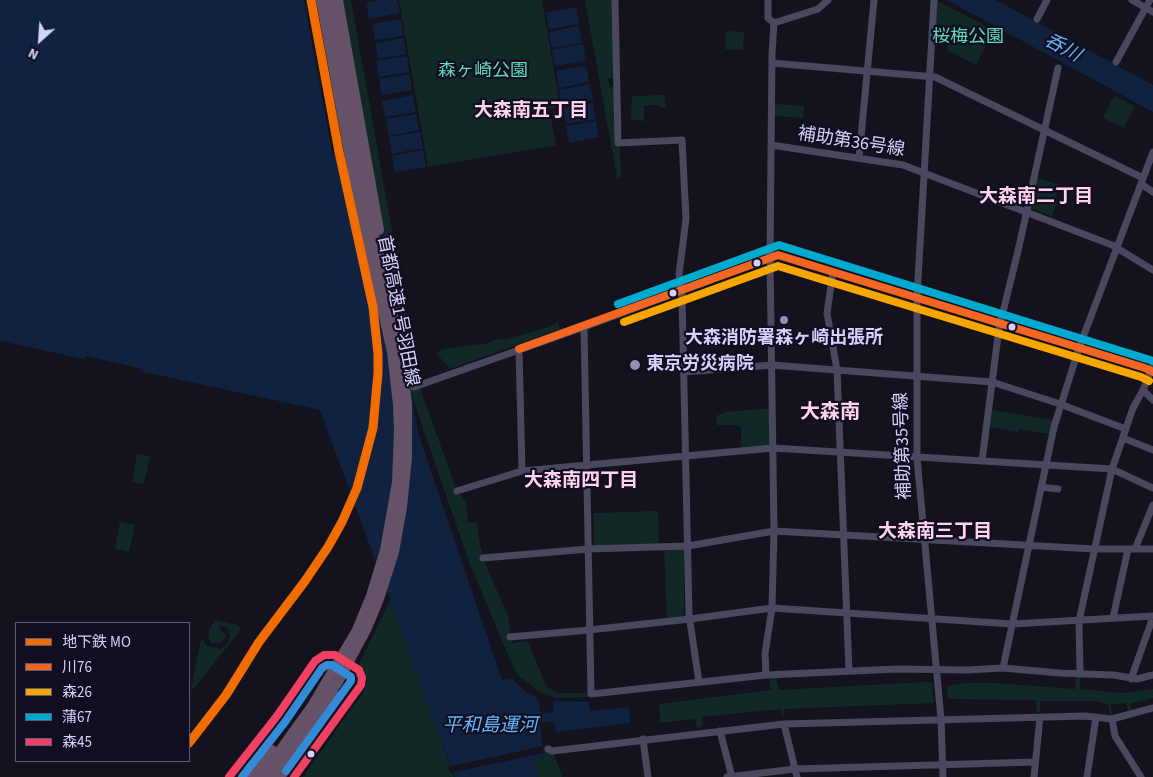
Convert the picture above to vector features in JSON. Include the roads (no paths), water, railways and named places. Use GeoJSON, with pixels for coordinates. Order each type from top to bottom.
{"type":"FeatureCollection","features":[{"type":"Feature","properties":{"kind":"highway","name":"首都高速1号羽田線"},"geometry":{"type":"LineString","coordinates":[[270,777],[326,700],[358,647],[387,576],[399,530],[405,483],[408,430],[404,378],[392,310],[365,199],[321,0]]}},
{"type":"Feature","properties":{"kind":"highway","name":"首都高速1号羽田線"},"geometry":{"type":"LineString","coordinates":[[261,777],[324,688],[357,630],[378,574],[390,527],[399,455],[398,405],[392,352],[356,192],[341,93],[330,0]]}},
{"type":"Feature","properties":{"kind":"highway"},"geometry":{"type":"LineString","coordinates":[[338,0],[384,255],[392,310]]}},
{"type":"Feature","properties":{"kind":"highway"},"geometry":{"type":"LineString","coordinates":[[280,777],[336,697],[358,647]]}},
{"type":"Feature","properties":{"kind":"highway"},"geometry":{"type":"LineString","coordinates":[[251,777],[324,688]]}},
{"type":"Feature","properties":{"kind":"street"},"geometry":{"type":"LineString","coordinates":[[615,0],[618,143],[682,140],[686,219],[679,274],[682,290],[690,619],[700,682]]}},
{"type":"Feature","properties":{"kind":"street"},"geometry":{"type":"LineString","coordinates":[[768,0],[768,18],[774,23]]}},
{"type":"Feature","properties":{"kind":"street"},"geometry":{"type":"LineString","coordinates":[[774,23],[818,10],[828,0]]}},
{"type":"Feature","properties":{"kind":"street"},"geometry":{"type":"LineString","coordinates":[[859,158],[874,0]]}},
{"type":"Feature","properties":{"kind":"street","name":"補助第35号線"},"geometry":{"type":"LineString","coordinates":[[934,0],[917,298],[917,458],[937,670],[943,777]]}},
{"type":"Feature","properties":{"kind":"street"},"geometry":{"type":"LineString","coordinates":[[1037,19],[1047,0]]}},
{"type":"Feature","properties":{"kind":"street"},"geometry":{"type":"LineString","coordinates":[[1132,0],[1153,12]]}},
{"type":"Feature","properties":{"kind":"street"},"geometry":{"type":"LineString","coordinates":[[1116,62],[1150,0]]}},
{"type":"Feature","properties":{"kind":"street"},"geometry":{"type":"LineString","coordinates":[[766,675],[764,654],[772,608],[774,531],[770,258],[774,23]]}},
{"type":"Feature","properties":{"kind":"street"},"geometry":{"type":"LineString","coordinates":[[772,64],[929,76],[1044,130],[1142,181],[1153,192]]}},
{"type":"Feature","properties":{"kind":"street"},"geometry":{"type":"LineString","coordinates":[[982,461],[1000,324],[1058,68]]}},
{"type":"Feature","properties":{"kind":"street","name":"補助第36号線"},"geometry":{"type":"LineString","coordinates":[[772,145],[903,165],[1117,248],[1153,270]]}},
{"type":"Feature","properties":{"kind":"street"},"geometry":{"type":"LineString","coordinates":[[1003,668],[1045,465],[1061,405],[1079,348],[1153,152]]}},
{"type":"Feature","properties":{"kind":"street"},"geometry":{"type":"LineString","coordinates":[[414,387],[778,255],[1152,369],[1134,408],[1112,469],[1079,621],[1080,674]]}},
{"type":"Feature","properties":{"kind":"street"},"geometry":{"type":"LineString","coordinates":[[833,272],[827,313],[837,370],[849,671]]}},
{"type":"Feature","properties":{"kind":"street"},"geometry":{"type":"LineString","coordinates":[[584,326],[591,694],[766,675],[849,671],[1003,668],[1114,675],[1131,679],[1153,675]]}},
{"type":"Feature","properties":{"kind":"street"},"geometry":{"type":"LineString","coordinates":[[519,349],[522,471]]}},
{"type":"Feature","properties":{"kind":"street"},"geometry":{"type":"LineString","coordinates":[[684,372],[772,365],[992,382],[1126,429]]}},
{"type":"Feature","properties":{"kind":"street"},"geometry":{"type":"LineString","coordinates":[[1143,390],[1153,400]]}},
{"type":"Feature","properties":{"kind":"street"},"geometry":{"type":"LineString","coordinates":[[1122,438],[1153,450]]}},
{"type":"Feature","properties":{"kind":"street"},"geometry":{"type":"LineString","coordinates":[[456,491],[522,471],[773,448],[1112,469],[1153,488]]}},
{"type":"Feature","properties":{"kind":"street"},"geometry":{"type":"LineString","coordinates":[[1041,487],[1058,489]]}},
{"type":"Feature","properties":{"kind":"street"},"geometry":{"type":"LineString","coordinates":[[1114,618],[1132,549],[1153,506]]}},
{"type":"Feature","properties":{"kind":"street"},"geometry":{"type":"LineString","coordinates":[[483,558],[588,549],[688,546],[774,531],[1094,549],[1153,548]]}},
{"type":"Feature","properties":{"kind":"street"},"geometry":{"type":"LineString","coordinates":[[510,637],[690,619],[772,608],[1012,624],[1153,617],[1131,679]]}},
{"type":"Feature","properties":{"kind":"street"},"geometry":{"type":"LineString","coordinates":[[230,777],[277,716],[315,662],[324,655],[335,655],[359,670],[362,678],[361,685],[294,777]]}},
{"type":"Feature","properties":{"kind":"street"},"geometry":{"type":"LineString","coordinates":[[548,750],[784,724],[1085,716],[1112,719],[1153,708]]}},
{"type":"Feature","properties":{"kind":"street"},"geometry":{"type":"LineString","coordinates":[[1034,777],[1040,717]]}},
{"type":"Feature","properties":{"kind":"street"},"geometry":{"type":"LineString","coordinates":[[1087,777],[1096,718]]}},
{"type":"Feature","properties":{"kind":"street"},"geometry":{"type":"LineString","coordinates":[[1112,719],[1115,736],[1141,777]]}},
{"type":"Feature","properties":{"kind":"street"},"geometry":{"type":"LineString","coordinates":[[784,724],[797,777]]}},
{"type":"Feature","properties":{"kind":"street"},"geometry":{"type":"LineString","coordinates":[[720,731],[731,777]]}},
{"type":"Feature","properties":{"kind":"street"},"geometry":{"type":"LineString","coordinates":[[643,739],[648,777]]}},
{"type":"Feature","properties":{"kind":"street"},"geometry":{"type":"LineString","coordinates":[[727,777],[795,769],[1035,762]]}},
{"type":"Feature","properties":{"kind":"water","name":"平和島運河"},"geometry":{"type":"Polygon","coordinates":[[[0,0],[304,0],[333,155],[369,147],[418,433],[502,680],[511,678],[526,692],[538,698],[542,714],[554,712],[553,701],[589,702],[590,711],[629,707],[630,723],[556,732],[554,722],[542,722],[540,724],[544,757],[533,763],[538,777],[455,777],[320,410],[0,341],[0,0]]]}},
{"type":"Feature","properties":{"kind":"water"},"geometry":{"type":"Polygon","coordinates":[[[380,0],[397,0],[400,13],[369,19],[366,3],[380,0]]]}},
{"type":"Feature","properties":{"kind":"water","name":"呑川"},"geometry":{"type":"Polygon","coordinates":[[[947,0],[996,0],[1153,85],[1153,112],[947,0]]]}},
{"type":"Feature","properties":{"kind":"water"},"geometry":{"type":"Polygon","coordinates":[[[576,7],[579,24],[549,29],[546,13],[576,7]]]}},
{"type":"Feature","properties":{"kind":"water"},"geometry":{"type":"Polygon","coordinates":[[[401,19],[403,36],[375,40],[372,24],[401,19]]]}},
{"type":"Feature","properties":{"kind":"water"},"geometry":{"type":"Polygon","coordinates":[[[579,26],[582,43],[552,48],[549,32],[579,26]]]}},
{"type":"Feature","properties":{"kind":"water"},"geometry":{"type":"Polygon","coordinates":[[[404,38],[406,54],[378,59],[375,43],[404,38]]]}},
{"type":"Feature","properties":{"kind":"water"},"geometry":{"type":"Polygon","coordinates":[[[583,44],[586,61],[555,66],[552,50],[583,44]]]}},
{"type":"Feature","properties":{"kind":"water"},"geometry":{"type":"Polygon","coordinates":[[[407,56],[409,72],[379,77],[376,61],[407,56]]]}},
{"type":"Feature","properties":{"kind":"water"},"geometry":{"type":"Polygon","coordinates":[[[586,66],[589,82],[559,88],[556,71],[586,66]]]}},
{"type":"Feature","properties":{"kind":"water"},"geometry":{"type":"Polygon","coordinates":[[[410,74],[412,90],[382,95],[379,79],[410,74]]]}},
{"type":"Feature","properties":{"kind":"water"},"geometry":{"type":"Polygon","coordinates":[[[590,84],[593,100],[562,106],[559,90],[590,84]]]}},
{"type":"Feature","properties":{"kind":"water"},"geometry":{"type":"Polygon","coordinates":[[[413,95],[416,112],[385,117],[382,101],[413,95]]]}},
{"type":"Feature","properties":{"kind":"water"},"geometry":{"type":"Polygon","coordinates":[[[593,103],[596,119],[566,124],[563,108],[593,103]]]}},
{"type":"Feature","properties":{"kind":"water"},"geometry":{"type":"Polygon","coordinates":[[[416,114],[419,130],[389,136],[386,119],[416,114]]]}},
{"type":"Feature","properties":{"kind":"water"},"geometry":{"type":"Polygon","coordinates":[[[596,121],[599,137],[569,143],[566,126],[596,121]]]}},
{"type":"Feature","properties":{"kind":"water"},"geometry":{"type":"Polygon","coordinates":[[[420,132],[423,148],[392,154],[389,137],[420,132]]]}},
{"type":"Feature","properties":{"kind":"water"},"geometry":{"type":"Polygon","coordinates":[[[423,150],[426,167],[395,172],[392,156],[423,150]]]}},
{"type":"Feature","properties":{"kind":"metro line","name":"MO"},"geometry":{"type":"LineString","coordinates":[[190,742],[226,695],[259,642],[328,547],[342,522],[357,488],[373,428],[378,373],[373,307],[339,152],[311,0]]}},
{"type":"Feature","properties":{"kind":"place","name":"大森消防署森ヶ崎出張所"},"geometry":{"type":"Point","coordinates":[784,320]}},
{"type":"Feature","properties":{"kind":"place","name":"東京労災病院"},"geometry":{"type":"Point","coordinates":[635,365]}},
{"type":"Feature","properties":{"kind":"district","name":"大森南五丁目"},"geometry":{"type":"Point","coordinates":[531,112]}},
{"type":"Feature","properties":{"kind":"district","name":"大森南二丁目"},"geometry":{"type":"Point","coordinates":[1036,198]}},
{"type":"Feature","properties":{"kind":"district","name":"大森南"},"geometry":{"type":"Point","coordinates":[830,414]}},
{"type":"Feature","properties":{"kind":"district","name":"大森南四丁目"},"geometry":{"type":"Point","coordinates":[581,482]}},
{"type":"Feature","properties":{"kind":"district","name":"大森南三丁目"},"geometry":{"type":"Point","coordinates":[935,533]}},
{"type":"Feature","properties":{"kind":"park label","name":"桜梅公園"},"geometry":{"type":"Point","coordinates":[968,38]}},
{"type":"Feature","properties":{"kind":"park label","name":"森ヶ崎公園"},"geometry":{"type":"Point","coordinates":[483,72]}}]}
